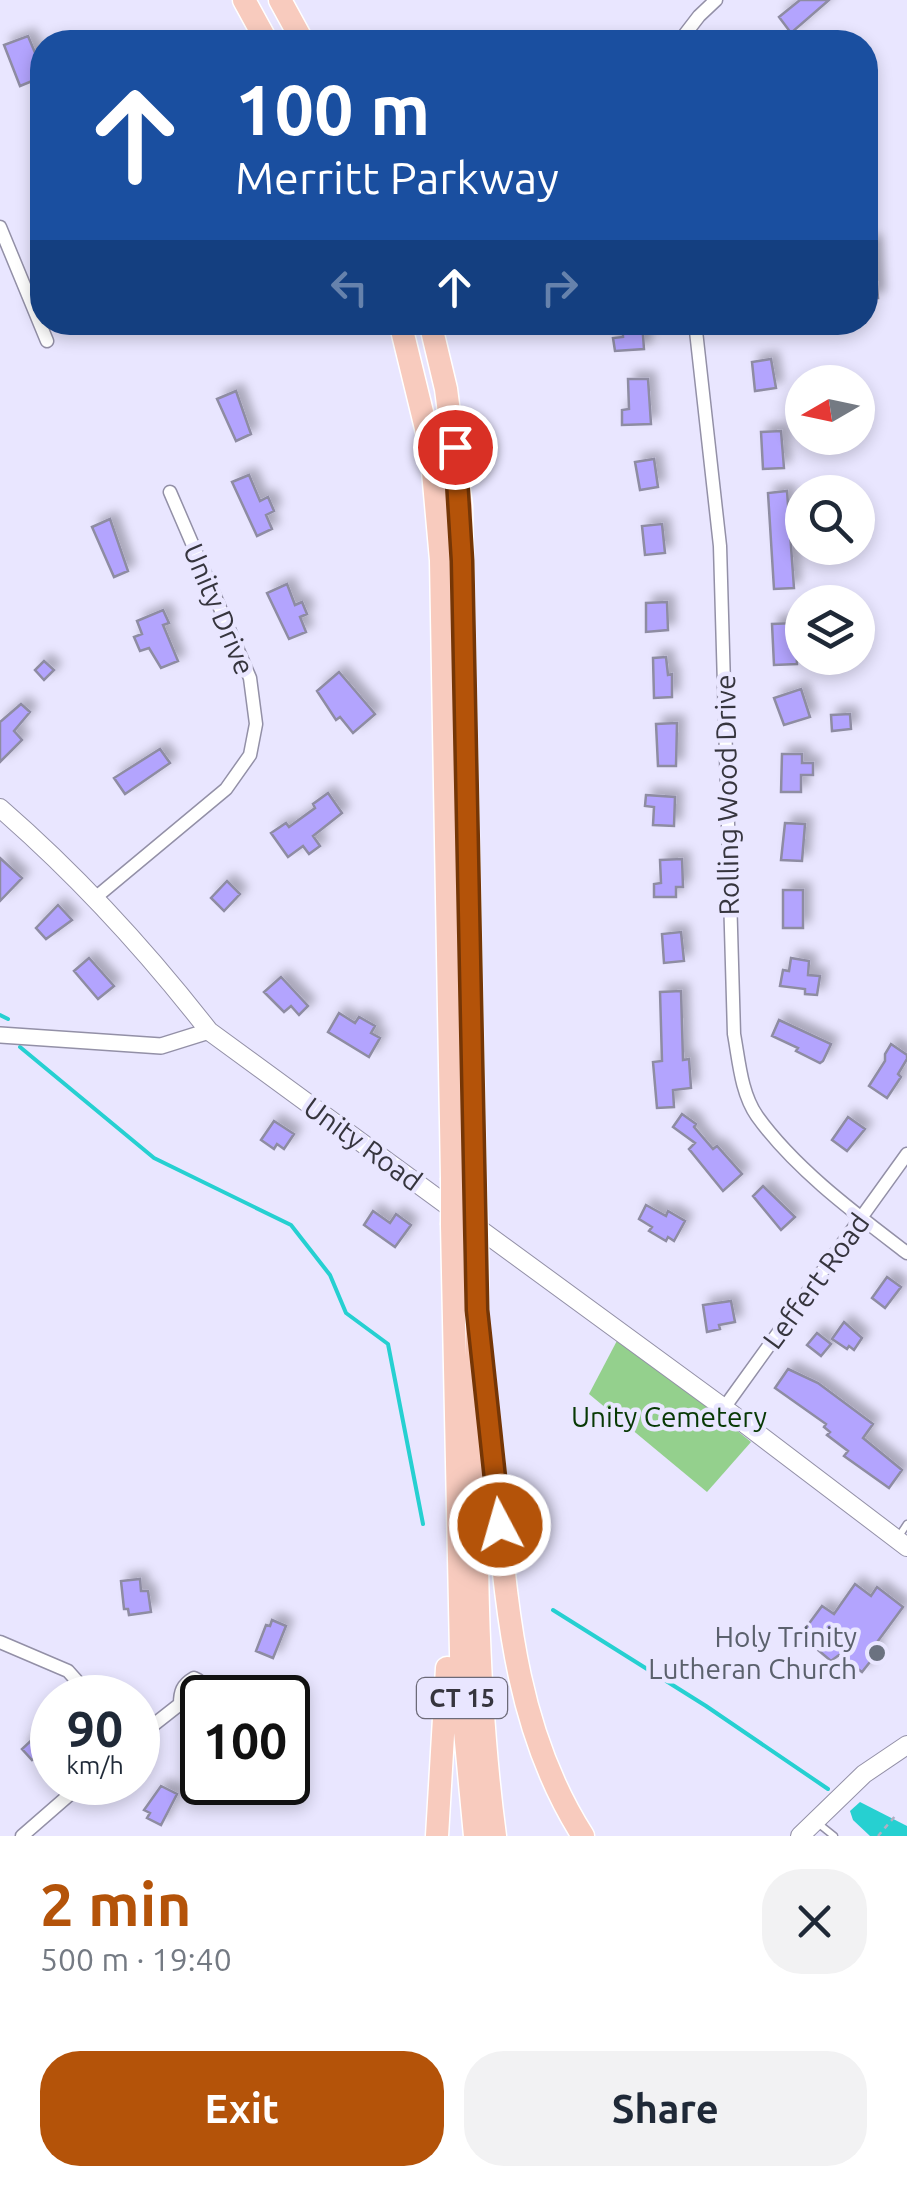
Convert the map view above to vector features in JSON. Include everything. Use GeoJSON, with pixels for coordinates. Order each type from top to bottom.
{"type":"FeatureCollection","features":[{"type":"Feature","properties":{"kind":"highway"},"geometry":{"type":"LineString","coordinates":[[244,0],[260,30]]}},
{"type":"Feature","properties":{"kind":"highway"},"geometry":{"type":"LineString","coordinates":[[280,0],[296,30]]}},
{"type":"Feature","properties":{"kind":"highway","name":"CT 15"},"geometry":{"type":"LineString","coordinates":[[403,335],[430,449],[442,560],[458,1560],[462,1700],[475,1836]]}},
{"type":"Feature","properties":{"kind":"highway","name":"CT 15"},"geometry":{"type":"LineString","coordinates":[[433,335],[446,389],[461,506],[482,1668],[484,1741],[495,1836]]}},
{"type":"Feature","properties":{"kind":"highway"},"geometry":{"type":"LineString","coordinates":[[477,1310],[521,1688],[540,1756],[562,1804],[583,1836]]}},
{"type":"Feature","properties":{"kind":"highway"},"geometry":{"type":"LineString","coordinates":[[437,1836],[447,1625],[458,1560]]}},
{"type":"Feature","properties":{"kind":"main road","name":"Unity Road"},"geometry":{"type":"LineString","coordinates":[[0,808],[95,898],[167,977],[209,1031],[904,1537]]}},
{"type":"Feature","properties":{"kind":"main road"},"geometry":{"type":"LineString","coordinates":[[800,1836],[864,1774],[907,1744]]}},
{"type":"Feature","properties":{"kind":"street"},"geometry":{"type":"LineString","coordinates":[[688,30],[716,0]]}},
{"type":"Feature","properties":{"kind":"street"},"geometry":{"type":"LineString","coordinates":[[0,227],[30,300]]}},
{"type":"Feature","properties":{"kind":"street"},"geometry":{"type":"LineString","coordinates":[[45,335],[47,341]]}},
{"type":"Feature","properties":{"kind":"street","name":"Rolling Wood Drive"},"geometry":{"type":"LineString","coordinates":[[697,335],[720,546],[734,1034],[742,1082],[756,1115],[810,1174],[907,1254]]}},
{"type":"Feature","properties":{"kind":"street","name":"Unity Drive"},"geometry":{"type":"LineString","coordinates":[[95,898],[226,789],[250,755],[254,740],[256,724],[250,678],[170,492]]}},
{"type":"Feature","properties":{"kind":"street"},"geometry":{"type":"LineString","coordinates":[[0,1035],[160,1046],[209,1031]]}},
{"type":"Feature","properties":{"kind":"street","name":"Leffert Road"},"geometry":{"type":"LineString","coordinates":[[724,1408],[907,1154]]}},
{"type":"Feature","properties":{"kind":"street"},"geometry":{"type":"LineString","coordinates":[[0,1642],[72,1675]]}},
{"type":"Feature","properties":{"kind":"street"},"geometry":{"type":"LineString","coordinates":[[160,1720],[180,1704]]}},
{"type":"Feature","properties":{"kind":"street"},"geometry":{"type":"LineString","coordinates":[[22,1836],[58,1805]]}},
{"type":"Feature","properties":{"kind":"lane"},"geometry":{"type":"LineString","coordinates":[[814,1820],[834,1836]]}},
{"type":"Feature","properties":{"kind":"path"},"geometry":{"type":"LineString","coordinates":[[878,1836],[896,1814]]}},
{"type":"Feature","properties":{"kind":"green space","name":"Unity Cemetery"},"geometry":{"type":"Polygon","coordinates":[[[620,1335],[751,1442],[707,1492],[589,1394],[620,1335]]]}},
{"type":"Feature","properties":{"kind":"shaded area"},"geometry":{"type":"Polygon","coordinates":[[[860,1802],[907,1826],[907,1836],[870,1836],[853,1820],[850,1811],[860,1802]]]}},
{"type":"Feature","properties":{"kind":"building"},"geometry":{"type":"Polygon","coordinates":[[[800,0],[829,0],[794,30],[789,30],[779,17],[800,0]]]}},
{"type":"Feature","properties":{"kind":"building"},"geometry":{"type":"Polygon","coordinates":[[[28,36],[30,82],[20,86],[4,45],[28,36]]]}},
{"type":"Feature","properties":{"kind":"building"},"geometry":{"type":"Polygon","coordinates":[[[643,335],[644,349],[615,351],[613,338],[643,335]]]}},
{"type":"Feature","properties":{"kind":"building"},"geometry":{"type":"Polygon","coordinates":[[[771,359],[776,388],[755,391],[752,362],[771,359]]]}},
{"type":"Feature","properties":{"kind":"building"},"geometry":{"type":"Polygon","coordinates":[[[628,379],[648,379],[651,424],[622,425],[622,410],[629,409],[628,379]]]}},
{"type":"Feature","properties":{"kind":"building"},"geometry":{"type":"Polygon","coordinates":[[[236,391],[251,434],[236,441],[217,399],[236,391]]]}},
{"type":"Feature","properties":{"kind":"building"},"geometry":{"type":"Polygon","coordinates":[[[781,431],[784,468],[763,469],[761,432],[781,431]]]}},
{"type":"Feature","properties":{"kind":"building"},"geometry":{"type":"Polygon","coordinates":[[[654,459],[658,487],[640,490],[635,462],[654,459]]]}},
{"type":"Feature","properties":{"kind":"building"},"geometry":{"type":"Polygon","coordinates":[[[249,475],[260,501],[268,497],[274,511],[266,515],[272,529],[257,536],[232,482],[249,475]]]}},
{"type":"Feature","properties":{"kind":"building"},"geometry":{"type":"Polygon","coordinates":[[[785,491],[785,565],[792,565],[794,585],[785,585],[785,588],[774,589],[768,493],[785,491]]]}},
{"type":"Feature","properties":{"kind":"building"},"geometry":{"type":"Polygon","coordinates":[[[110,519],[128,571],[114,577],[92,527],[110,519]]]}},
{"type":"Feature","properties":{"kind":"building"},"geometry":{"type":"Polygon","coordinates":[[[662,524],[665,553],[645,555],[642,526],[662,524]]]}},
{"type":"Feature","properties":{"kind":"building"},"geometry":{"type":"Polygon","coordinates":[[[287,584],[295,605],[302,602],[307,614],[300,617],[306,632],[289,639],[267,593],[287,584]]]}},
{"type":"Feature","properties":{"kind":"building"},"geometry":{"type":"Polygon","coordinates":[[[667,602],[668,630],[646,632],[646,603],[667,602]]]}},
{"type":"Feature","properties":{"kind":"building"},"geometry":{"type":"Polygon","coordinates":[[[163,610],[169,623],[163,625],[178,661],[161,668],[149,648],[140,651],[134,637],[142,634],[137,621],[163,610]]]}},
{"type":"Feature","properties":{"kind":"building"},"geometry":{"type":"Polygon","coordinates":[[[785,623],[785,665],[774,665],[772,624],[785,623]]]}},
{"type":"Feature","properties":{"kind":"building"},"geometry":{"type":"Polygon","coordinates":[[[666,657],[668,675],[672,674],[672,697],[654,698],[653,658],[666,657]]]}},
{"type":"Feature","properties":{"kind":"building"},"geometry":{"type":"Polygon","coordinates":[[[44,661],[54,670],[44,680],[35,670],[44,661]]]}},
{"type":"Feature","properties":{"kind":"building"},"geometry":{"type":"Polygon","coordinates":[[[339,672],[375,714],[353,733],[340,717],[336,720],[317,691],[339,672]]]}},
{"type":"Feature","properties":{"kind":"building"},"geometry":{"type":"Polygon","coordinates":[[[801,689],[810,717],[784,725],[774,698],[801,689]]]}},
{"type":"Feature","properties":{"kind":"building"},"geometry":{"type":"Polygon","coordinates":[[[21,704],[30,712],[14,731],[22,740],[0,762],[0,722],[21,704]]]}},
{"type":"Feature","properties":{"kind":"building"},"geometry":{"type":"Polygon","coordinates":[[[850,714],[851,729],[832,731],[831,715],[850,714]]]}},
{"type":"Feature","properties":{"kind":"building"},"geometry":{"type":"Polygon","coordinates":[[[677,723],[676,766],[658,766],[656,724],[677,723]]]}},
{"type":"Feature","properties":{"kind":"building"},"geometry":{"type":"Polygon","coordinates":[[[160,749],[170,763],[125,794],[114,778],[160,749]]]}},
{"type":"Feature","properties":{"kind":"building"},"geometry":{"type":"Polygon","coordinates":[[[782,754],[802,754],[802,763],[813,763],[813,775],[801,775],[801,792],[781,792],[782,754]]]}},
{"type":"Feature","properties":{"kind":"building"},"geometry":{"type":"Polygon","coordinates":[[[328,793],[342,813],[313,836],[320,846],[309,854],[303,846],[288,857],[271,833],[286,823],[289,827],[328,793]]]}},
{"type":"Feature","properties":{"kind":"building"},"geometry":{"type":"Polygon","coordinates":[[[646,795],[675,797],[674,826],[653,825],[654,807],[645,806],[646,795]]]}},
{"type":"Feature","properties":{"kind":"building"},"geometry":{"type":"Polygon","coordinates":[[[785,823],[805,824],[802,861],[781,860],[785,823]]]}},
{"type":"Feature","properties":{"kind":"building"},"geometry":{"type":"Polygon","coordinates":[[[0,858],[22,878],[0,901],[0,858]]]}},
{"type":"Feature","properties":{"kind":"building"},"geometry":{"type":"Polygon","coordinates":[[[682,859],[683,887],[676,887],[676,897],[654,897],[654,884],[661,883],[660,860],[682,859]]]}},
{"type":"Feature","properties":{"kind":"building"},"geometry":{"type":"Polygon","coordinates":[[[227,881],[240,894],[224,911],[211,898],[227,881]]]}},
{"type":"Feature","properties":{"kind":"building"},"geometry":{"type":"Polygon","coordinates":[[[783,890],[803,890],[803,928],[783,928],[783,890]]]}},
{"type":"Feature","properties":{"kind":"building"},"geometry":{"type":"Polygon","coordinates":[[[58,905],[72,920],[46,939],[36,928],[58,905]]]}},
{"type":"Feature","properties":{"kind":"building"},"geometry":{"type":"Polygon","coordinates":[[[681,932],[684,961],[664,963],[662,934],[681,932]]]}},
{"type":"Feature","properties":{"kind":"building"},"geometry":{"type":"Polygon","coordinates":[[[89,958],[114,986],[98,999],[74,971],[89,958]]]}},
{"type":"Feature","properties":{"kind":"building"},"geometry":{"type":"Polygon","coordinates":[[[791,958],[809,961],[808,975],[820,976],[817,995],[780,986],[783,970],[789,971],[791,958]]]}},
{"type":"Feature","properties":{"kind":"building"},"geometry":{"type":"Polygon","coordinates":[[[281,977],[308,1006],[299,1015],[291,1006],[284,1012],[264,992],[281,977]]]}},
{"type":"Feature","properties":{"kind":"building"},"geometry":{"type":"Polygon","coordinates":[[[681,991],[683,1060],[689,1059],[691,1088],[673,1090],[674,1107],[657,1108],[653,1062],[662,1061],[660,992],[681,991]]]}},
{"type":"Feature","properties":{"kind":"building"},"geometry":{"type":"Polygon","coordinates":[[[339,1013],[355,1023],[359,1017],[375,1026],[371,1033],[380,1038],[369,1057],[328,1032],[339,1013]]]}},
{"type":"Feature","properties":{"kind":"building"},"geometry":{"type":"Polygon","coordinates":[[[779,1020],[831,1044],[823,1061],[820,1063],[772,1036],[779,1020]]]}},
{"type":"Feature","properties":{"kind":"building"},"geometry":{"type":"Polygon","coordinates":[[[891,1044],[907,1059],[887,1098],[869,1086],[891,1044]]]}},
{"type":"Feature","properties":{"kind":"building"},"geometry":{"type":"Polygon","coordinates":[[[682,1114],[742,1174],[723,1191],[689,1149],[695,1143],[673,1127],[682,1114]]]}},
{"type":"Feature","properties":{"kind":"building"},"geometry":{"type":"Polygon","coordinates":[[[848,1117],[865,1129],[847,1151],[832,1140],[848,1117]]]}},
{"type":"Feature","properties":{"kind":"building"},"geometry":{"type":"Polygon","coordinates":[[[274,1121],[294,1134],[284,1149],[277,1144],[274,1149],[261,1140],[274,1121]]]}},
{"type":"Feature","properties":{"kind":"building"},"geometry":{"type":"Polygon","coordinates":[[[763,1186],[795,1217],[781,1230],[753,1196],[763,1186]]]}},
{"type":"Feature","properties":{"kind":"building"},"geometry":{"type":"Polygon","coordinates":[[[646,1205],[685,1221],[674,1241],[649,1231],[652,1227],[639,1219],[646,1205]]]}},
{"type":"Feature","properties":{"kind":"building"},"geometry":{"type":"Polygon","coordinates":[[[373,1211],[390,1223],[396,1214],[411,1225],[395,1247],[364,1225],[373,1211]]]}},
{"type":"Feature","properties":{"kind":"building"},"geometry":{"type":"Polygon","coordinates":[[[887,1277],[901,1287],[885,1308],[872,1298],[887,1277]]]}},
{"type":"Feature","properties":{"kind":"building"},"geometry":{"type":"Polygon","coordinates":[[[731,1301],[735,1322],[707,1332],[703,1305],[731,1301]]]}},
{"type":"Feature","properties":{"kind":"building"},"geometry":{"type":"Polygon","coordinates":[[[844,1322],[862,1338],[854,1350],[832,1339],[844,1322]]]}},
{"type":"Feature","properties":{"kind":"building"},"geometry":{"type":"Polygon","coordinates":[[[817,1333],[831,1344],[821,1356],[807,1345],[817,1333]]]}},
{"type":"Feature","properties":{"kind":"building"},"geometry":{"type":"Polygon","coordinates":[[[788,1369],[818,1383],[873,1424],[863,1438],[902,1470],[889,1488],[844,1456],[848,1451],[827,1435],[830,1432],[824,1427],[826,1424],[775,1388],[788,1369]]]}},
{"type":"Feature","properties":{"kind":"building"},"geometry":{"type":"Polygon","coordinates":[[[140,1579],[141,1591],[148,1591],[151,1612],[129,1615],[128,1609],[124,1609],[121,1581],[140,1579]]]}},
{"type":"Feature","properties":{"kind":"building"},"geometry":{"type":"Polygon","coordinates":[[[855,1584],[871,1596],[877,1587],[903,1607],[872,1649],[877,1653],[862,1672],[839,1655],[831,1661],[818,1650],[822,1645],[816,1637],[805,1629],[822,1606],[834,1614],[855,1584]]]}},
{"type":"Feature","properties":{"kind":"building"},"geometry":{"type":"Polygon","coordinates":[[[272,1620],[286,1626],[273,1658],[256,1651],[266,1625],[270,1626],[272,1620]]]}},
{"type":"Feature","properties":{"kind":"building"},"geometry":{"type":"Polygon","coordinates":[[[30,1742],[30,1758],[22,1749],[30,1742]]]}},
{"type":"Feature","properties":{"kind":"building"},"geometry":{"type":"Polygon","coordinates":[[[160,1787],[177,1794],[161,1825],[147,1818],[150,1813],[144,1810],[148,1805],[160,1805],[160,1787]]]}},
{"type":"Feature","properties":{"kind":"waterway"},"geometry":{"type":"LineString","coordinates":[[0,1015],[8,1019]]}},
{"type":"Feature","properties":{"kind":"waterway"},"geometry":{"type":"LineString","coordinates":[[20,1047],[154,1158],[291,1225],[330,1275],[346,1313],[388,1344],[423,1524]]}},
{"type":"Feature","properties":{"kind":"waterway"},"geometry":{"type":"LineString","coordinates":[[553,1610],[706,1706],[828,1789]]}},
{"type":"Feature","properties":{"kind":"place","name":"Holy Trinity Lutheran Church"},"geometry":{"type":"Point","coordinates":[877,1653]}},
{"type":"Feature","properties":{"kind":"route"},"geometry":{"type":"LineString","coordinates":[[455,447],[461,506],[477,1310],[500,1525]]}}]}
